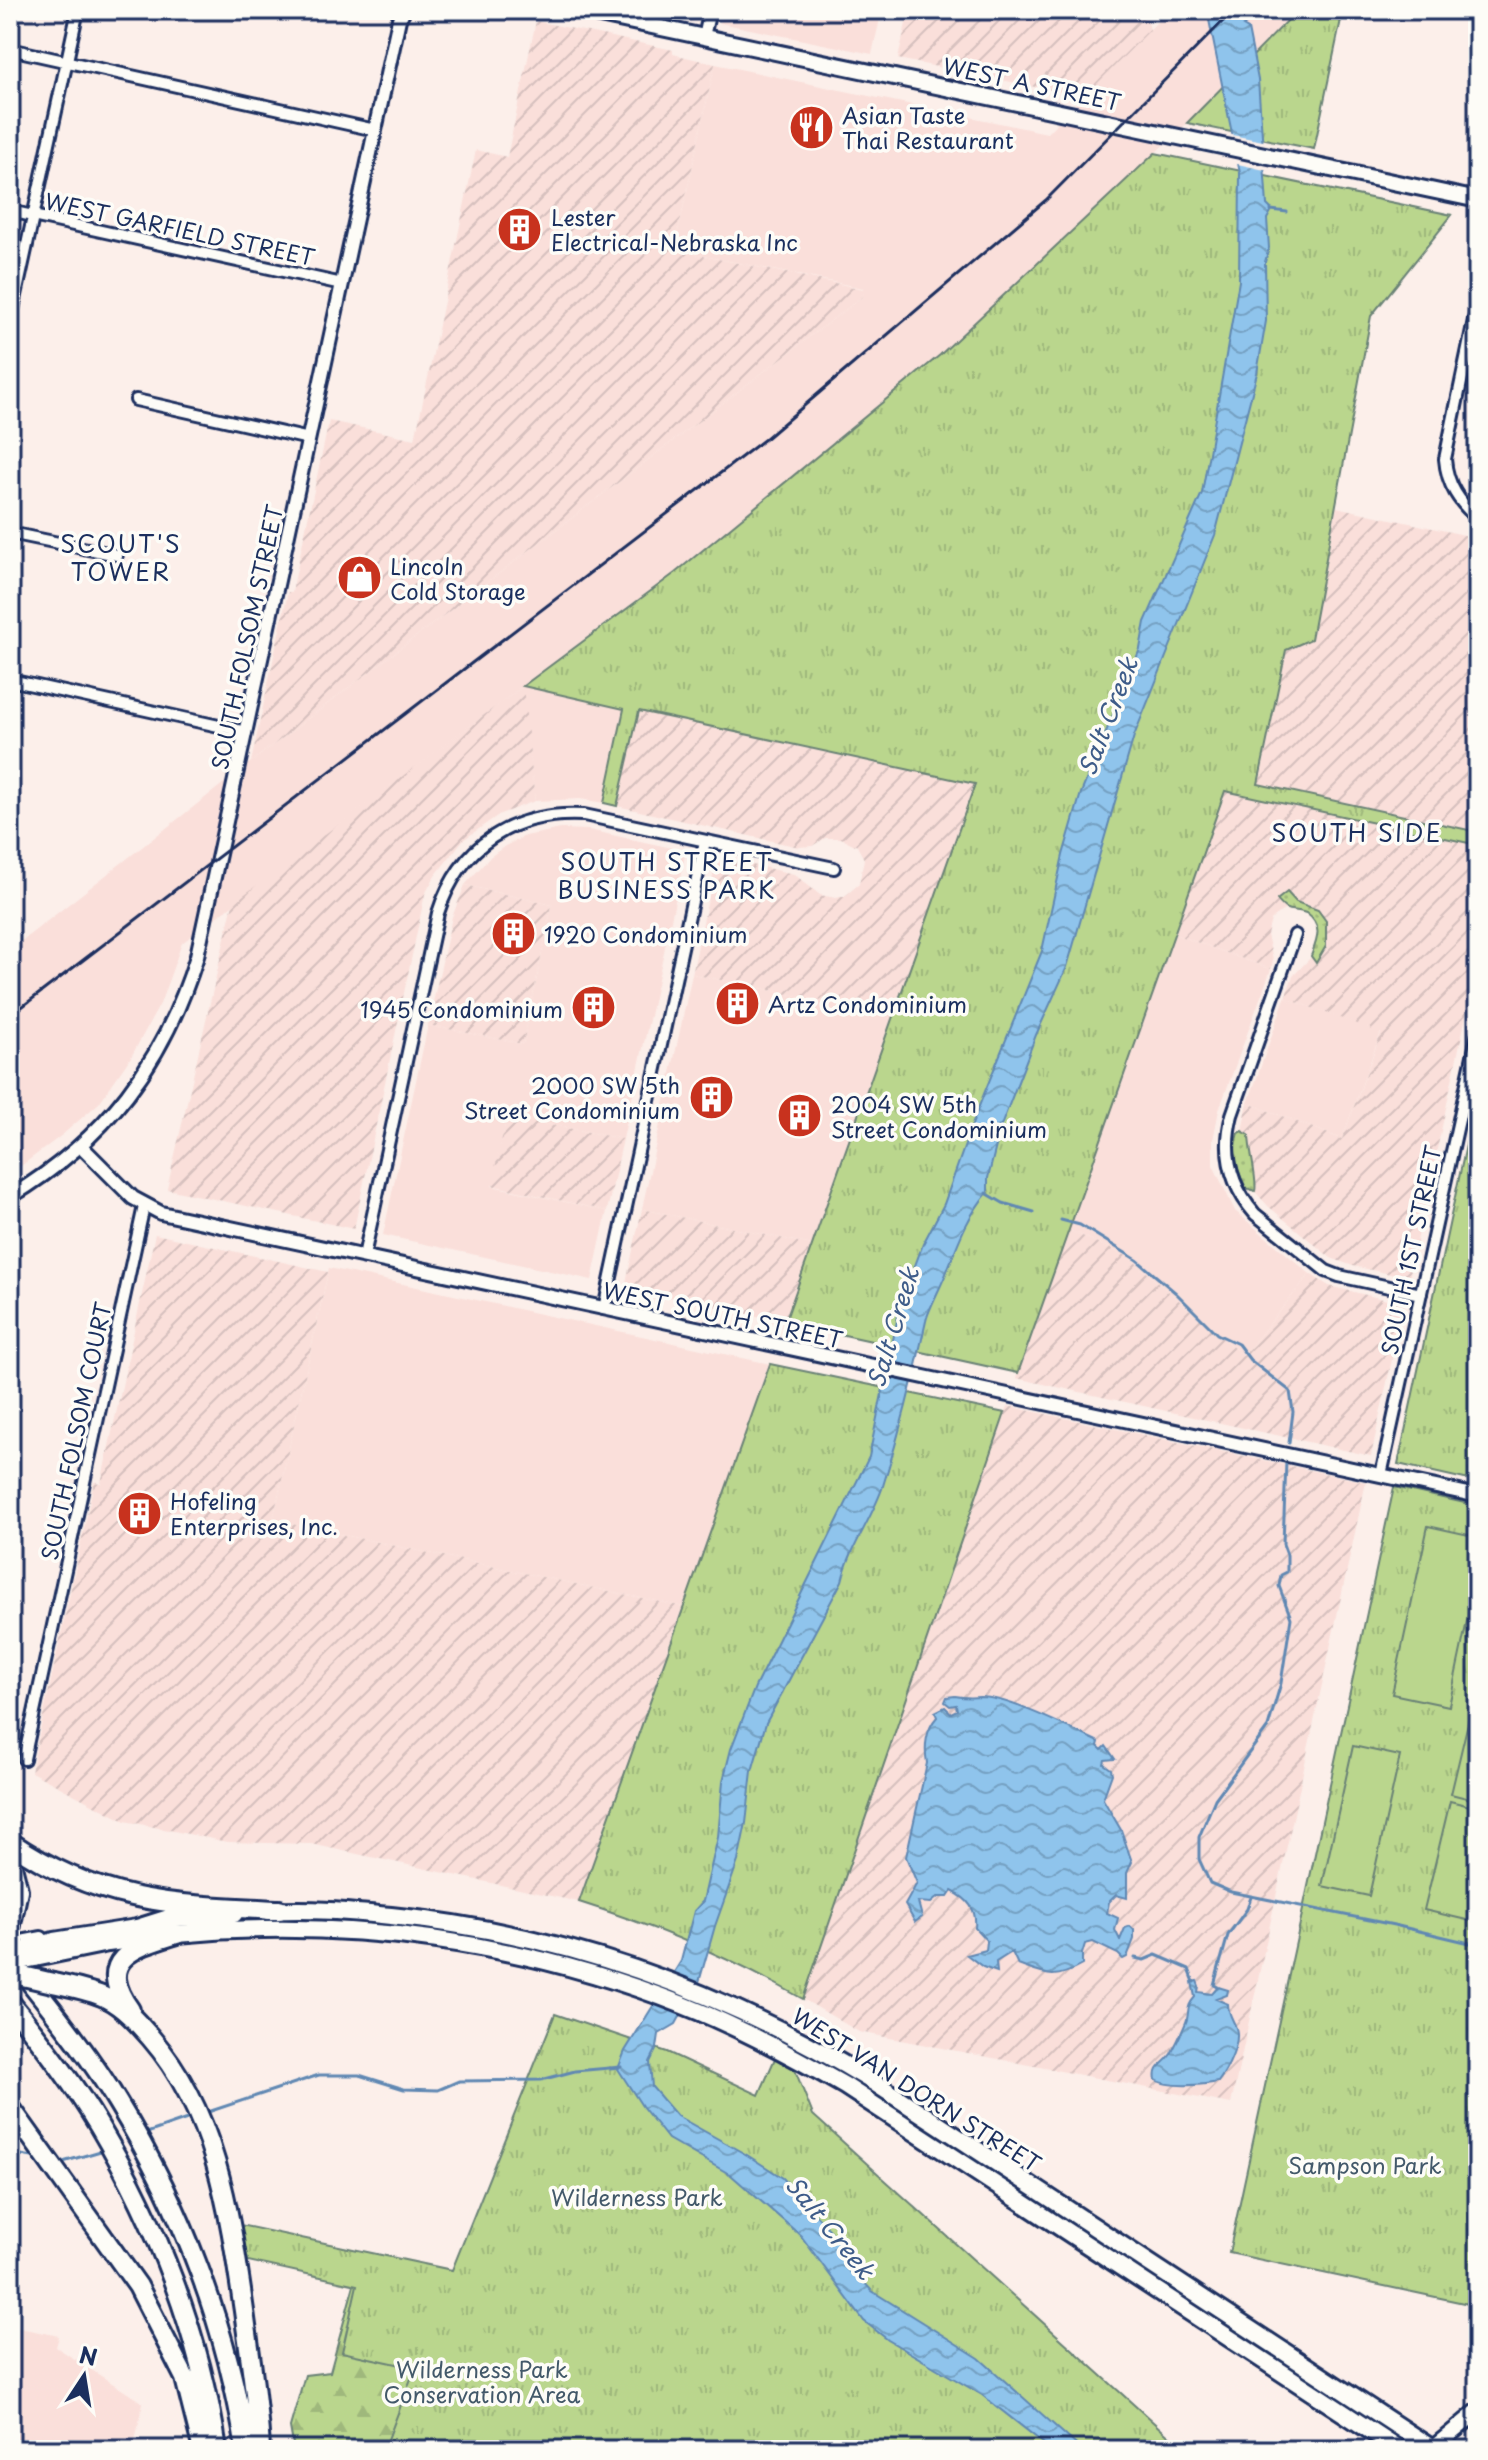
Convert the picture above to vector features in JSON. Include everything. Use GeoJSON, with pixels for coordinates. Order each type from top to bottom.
{"type":"FeatureCollection","features":[{"type":"Feature","properties":{"kind":"highway"},"geometry":{"type":"LineString","coordinates":[[10,1842],[55,1869],[105,1890],[132,1897],[192,1907],[279,1910]]}},
{"type":"Feature","properties":{"kind":"highway"},"geometry":{"type":"LineString","coordinates":[[10,1858],[18,1890],[15,1952],[118,2102],[159,2177],[212,2308],[236,2396],[246,2450]]}},
{"type":"Feature","properties":{"kind":"highway"},"geometry":{"type":"LineString","coordinates":[[15,1952],[71,1939],[175,1926]]}},
{"type":"Feature","properties":{"kind":"highway"},"geometry":{"type":"LineString","coordinates":[[175,1926],[132,1949],[120,1962],[118,1991],[166,2056],[193,2104],[220,2176],[250,2353],[260,2450]]}},
{"type":"Feature","properties":{"kind":"highway"},"geometry":{"type":"LineString","coordinates":[[15,1952],[53,1983],[106,1998],[149,2035]]}},
{"type":"Feature","properties":{"kind":"highway"},"geometry":{"type":"LineString","coordinates":[[10,2002],[84,2103],[132,2187],[164,2259],[192,2338],[217,2450]]}},
{"type":"Feature","properties":{"kind":"highway"},"geometry":{"type":"LineString","coordinates":[[10,2107],[138,2286],[185,2378],[203,2450]]}},
{"type":"Feature","properties":{"kind":"main road","name":"WEST A STREET"},"geometry":{"type":"LineString","coordinates":[[576,10],[1478,200]]}},
{"type":"Feature","properties":{"kind":"main road","name":"WEST VAN DORN STREET"},"geometry":{"type":"LineString","coordinates":[[175,1926],[279,1910],[356,1913],[441,1922],[530,1939],[611,1960],[696,1990],[764,2021],[875,2083],[1433,2450]]}},
{"type":"Feature","properties":{"kind":"main road","name":"WEST VAN DORN STREET"},"geometry":{"type":"LineString","coordinates":[[175,1926],[361,1932],[469,1945],[596,1974],[685,2006],[757,2038],[845,2086],[1400,2450]]}},
{"type":"Feature","properties":{"kind":"main road"},"geometry":{"type":"LineString","coordinates":[[1433,2450],[1478,2411]]}},
{"type":"Feature","properties":{"kind":"street"},"geometry":{"type":"LineString","coordinates":[[10,323],[78,10]]}},
{"type":"Feature","properties":{"kind":"street"},"geometry":{"type":"LineString","coordinates":[[704,37],[710,10]]}},
{"type":"Feature","properties":{"kind":"street","name":"SOUTH FOLSOM STREET"},"geometry":{"type":"LineString","coordinates":[[10,1197],[50,1171],[102,1127],[142,1077],[174,1020],[187,988],[197,956],[246,732],[399,13]]}},
{"type":"Feature","properties":{"kind":"street"},"geometry":{"type":"LineString","coordinates":[[10,49],[375,130]]}},
{"type":"Feature","properties":{"kind":"street","name":"WEST GARFIELD STREET"},"geometry":{"type":"LineString","coordinates":[[10,211],[342,284]]}},
{"type":"Feature","properties":{"kind":"street"},"geometry":{"type":"LineString","coordinates":[[1478,301],[1445,459],[1447,477],[1458,498],[1478,519]]}},
{"type":"Feature","properties":{"kind":"street"},"geometry":{"type":"LineString","coordinates":[[136,400],[309,439]]}},
{"type":"Feature","properties":{"kind":"street"},"geometry":{"type":"LineString","coordinates":[[10,533],[117,555]]}},
{"type":"Feature","properties":{"kind":"street"},"geometry":{"type":"LineString","coordinates":[[10,680],[246,732]]}},
{"type":"Feature","properties":{"kind":"street"},"geometry":{"type":"LineString","coordinates":[[364,1256],[438,913],[447,888],[463,864],[491,838],[527,820],[565,814],[584,815],[834,868]]}},
{"type":"Feature","properties":{"kind":"street"},"geometry":{"type":"LineString","coordinates":[[604,1309],[705,841]]}},
{"type":"Feature","properties":{"kind":"street"},"geometry":{"type":"LineString","coordinates":[[1295,935],[1232,1115],[1227,1144],[1232,1177],[1255,1214],[1326,1271],[1421,1294]]}},
{"type":"Feature","properties":{"kind":"street","name":"SOUTH 1ST STREET"},"geometry":{"type":"LineString","coordinates":[[1381,1475],[1478,1033]]}},
{"type":"Feature","properties":{"kind":"street","name":"WEST SOUTH STREET"},"geometry":{"type":"LineString","coordinates":[[81,1146],[115,1182],[144,1206],[161,1213],[1478,1496]]}},
{"type":"Feature","properties":{"kind":"street","name":"SOUTH FOLSOM COURT"},"geometry":{"type":"LineString","coordinates":[[24,1759],[144,1206]]}},
{"type":"Feature","properties":{"kind":"shaded area"},"geometry":{"type":"Polygon","coordinates":[[[723,10],[882,10],[872,54],[720,23],[723,10]]]}},
{"type":"Feature","properties":{"kind":"shaded area"},"geometry":{"type":"Polygon","coordinates":[[[909,10],[1145,10],[1150,30],[1084,97],[898,59],[909,10]]]}},
{"type":"Feature","properties":{"kind":"shaded area"},"geometry":{"type":"Polygon","coordinates":[[[1169,10],[1298,10],[1187,123],[940,355],[675,573],[524,686],[625,709],[604,803],[580,799],[535,801],[522,687],[182,943],[160,1004],[131,1057],[99,1103],[62,1135],[10,1171],[10,950],[251,762],[862,297],[863,288],[674,250],[715,64],[1047,133],[1169,10]]]}},
{"type":"Feature","properties":{"kind":"shaded area"},"geometry":{"type":"Polygon","coordinates":[[[536,21],[673,50],[673,54],[715,64],[674,250],[864,289],[862,297],[251,762],[329,421],[415,439],[476,150],[507,157],[536,21]]]}},
{"type":"Feature","properties":{"kind":"shaded area"},"geometry":{"type":"Polygon","coordinates":[[[1336,507],[1478,538],[1478,832],[1258,784],[1286,650],[1311,639],[1336,507]]]}},
{"type":"Feature","properties":{"kind":"shaded area"},"geometry":{"type":"Polygon","coordinates":[[[523,686],[535,801],[500,814],[463,840],[425,894],[354,1229],[167,1189],[233,903],[523,686]]]}},
{"type":"Feature","properties":{"kind":"shaded area"},"geometry":{"type":"Polygon","coordinates":[[[639,711],[976,784],[894,1016],[692,974],[715,866],[725,859],[794,874],[820,895],[836,898],[845,896],[859,884],[864,859],[857,846],[841,838],[825,838],[812,846],[799,847],[617,806],[639,711]]]}},
{"type":"Feature","properties":{"kind":"shaded area"},"geometry":{"type":"Polygon","coordinates":[[[1225,791],[1478,845],[1478,961],[1409,1278],[1331,1258],[1268,1206],[1249,1185],[1239,1144],[1248,1103],[1342,1139],[1381,1033],[1285,998],[1293,976],[1315,953],[1322,932],[1311,913],[1290,907],[1271,920],[1267,935],[1273,960],[1271,969],[1174,934],[1225,791]]]}},
{"type":"Feature","properties":{"kind":"shaded area"},"geometry":{"type":"Polygon","coordinates":[[[561,829],[589,830],[686,851],[623,1139],[507,1116],[492,1186],[607,1211],[592,1280],[383,1235],[428,1025],[523,1044],[552,905],[465,885],[490,857],[505,846],[525,836],[561,829]]]}},
{"type":"Feature","properties":{"kind":"shaded area"},"geometry":{"type":"Polygon","coordinates":[[[465,885],[552,905],[523,1044],[428,1025],[452,917],[465,885]]]}},
{"type":"Feature","properties":{"kind":"shaded area"},"geometry":{"type":"Polygon","coordinates":[[[1174,934],[1271,969],[1219,1110],[1213,1140],[1213,1165],[1235,1211],[1310,1274],[1243,1356],[1129,1257],[1069,1230],[1174,934]]]}},
{"type":"Feature","properties":{"kind":"shaded area"},"geometry":{"type":"Polygon","coordinates":[[[692,974],[894,1016],[813,1245],[642,1209],[692,974]]]}},
{"type":"Feature","properties":{"kind":"shaded area"},"geometry":{"type":"Polygon","coordinates":[[[1285,998],[1381,1032],[1342,1139],[1248,1103],[1285,998]]]}},
{"type":"Feature","properties":{"kind":"shaded area"},"geometry":{"type":"Polygon","coordinates":[[[507,1116],[623,1139],[607,1211],[491,1185],[507,1116]]]}},
{"type":"Feature","properties":{"kind":"shaded area"},"geometry":{"type":"Polygon","coordinates":[[[642,1209],[813,1245],[785,1322],[625,1287],[642,1209]]]}},
{"type":"Feature","properties":{"kind":"shaded area"},"geometry":{"type":"Polygon","coordinates":[[[1069,1230],[1129,1257],[1243,1356],[1310,1274],[1329,1286],[1404,1304],[1371,1456],[1016,1378],[1069,1230]]]}},
{"type":"Feature","properties":{"kind":"shaded area"},"geometry":{"type":"Polygon","coordinates":[[[155,1234],[328,1272],[273,1520],[684,1607],[579,1902],[311,1844],[227,1842],[125,1821],[31,1772],[94,1482],[101,1483],[155,1234]]]}},
{"type":"Feature","properties":{"kind":"shaded area"},"geometry":{"type":"Polygon","coordinates":[[[329,1268],[770,1364],[684,1607],[273,1520],[329,1268]]]}},
{"type":"Feature","properties":{"kind":"shaded area"},"geometry":{"type":"Polygon","coordinates":[[[1008,1406],[1366,1482],[1231,2104],[859,2032],[803,1999],[1008,1406]]]}},
{"type":"Feature","properties":{"kind":"shaded area"},"geometry":{"type":"Polygon","coordinates":[[[10,2326],[59,2336],[56,2347],[143,2403],[133,2450],[10,2450],[10,2326]]]}},
{"type":"Feature","properties":{"kind":"green space"},"geometry":{"type":"Polygon","coordinates":[[[1298,10],[1343,10],[1314,149],[1187,123],[1298,10]]]}},
{"type":"Feature","properties":{"kind":"green space"},"geometry":{"type":"Polygon","coordinates":[[[1155,153],[1452,215],[1371,316],[1311,639],[1286,650],[1258,784],[1478,832],[1478,845],[1225,791],[1018,1373],[785,1322],[975,784],[639,711],[617,806],[604,803],[624,709],[523,686],[675,573],[940,355],[1155,153]]]}},
{"type":"Feature","properties":{"kind":"green space"},"geometry":{"type":"Polygon","coordinates":[[[1287,892],[1296,902],[1318,910],[1326,921],[1326,946],[1316,963],[1311,956],[1318,933],[1315,923],[1306,913],[1281,905],[1277,900],[1287,892]]]}},
{"type":"Feature","properties":{"kind":"green space"},"geometry":{"type":"Polygon","coordinates":[[[1478,1089],[1478,1482],[1398,1464],[1478,1089]]]}},
{"type":"Feature","properties":{"kind":"green space"},"geometry":{"type":"Polygon","coordinates":[[[1242,1131],[1249,1135],[1255,1191],[1246,1188],[1236,1161],[1236,1140],[1242,1131]]]}},
{"type":"Feature","properties":{"kind":"green space"},"geometry":{"type":"Polygon","coordinates":[[[770,1364],[1005,1413],[803,1999],[694,1944],[579,1902],[770,1364]]]}},
{"type":"Feature","properties":{"kind":"green space","name":"Sampson Park"},"geometry":{"type":"Polygon","coordinates":[[[1394,1487],[1478,1506],[1478,2306],[1229,2253],[1394,1487]]]}},
{"type":"Feature","properties":{"kind":"green space"},"geometry":{"type":"Polygon","coordinates":[[[1428,1526],[1478,1537],[1478,1569],[1449,1706],[1392,1694],[1428,1526]]]}},
{"type":"Feature","properties":{"kind":"green space"},"geometry":{"type":"Polygon","coordinates":[[[1478,1686],[1478,1801],[1451,1794],[1478,1686]]]}},
{"type":"Feature","properties":{"kind":"green space"},"geometry":{"type":"Polygon","coordinates":[[[1353,1746],[1400,1756],[1369,1896],[1322,1886],[1353,1746]]]}},
{"type":"Feature","properties":{"kind":"green space"},"geometry":{"type":"Polygon","coordinates":[[[1450,1801],[1478,1808],[1478,1889],[1471,1921],[1424,1910],[1450,1801]]]}},
{"type":"Feature","properties":{"kind":"green space","name":"Wilderness Park"},"geometry":{"type":"Polygon","coordinates":[[[555,2014],[667,2052],[759,2095],[783,2040],[813,2115],[1184,2450],[384,2450],[415,2368],[342,2352],[357,2285],[248,2261],[240,2225],[452,2270],[555,2014]]]}},
{"type":"Feature","properties":{"kind":"green space","name":"Wilderness Park Conservation Area"},"geometry":{"type":"Polygon","coordinates":[[[355,2281],[646,2450],[294,2450],[290,2427],[305,2375],[330,2372],[355,2281]]]}},
{"type":"Feature","properties":{"kind":"water"},"geometry":{"type":"Polygon","coordinates":[[[1207,10],[1239,10],[1241,17],[1250,16],[1250,21],[1243,26],[1248,29],[1258,80],[1267,205],[1272,210],[1267,219],[1266,321],[1257,373],[1215,535],[1134,736],[1067,967],[1036,1035],[1001,1126],[988,1178],[988,1192],[964,1229],[927,1316],[883,1486],[850,1556],[842,1581],[766,1723],[752,1771],[738,1861],[699,1982],[676,2024],[659,2034],[650,2062],[652,2087],[677,2116],[783,2178],[837,2238],[849,2266],[872,2291],[979,2358],[1082,2450],[1052,2450],[982,2395],[888,2340],[864,2321],[801,2236],[731,2175],[668,2139],[618,2069],[625,2051],[681,1961],[694,1911],[703,1901],[718,1837],[723,1781],[731,1749],[755,1687],[869,1457],[900,1306],[923,1244],[944,1204],[977,1111],[1042,951],[1063,855],[1081,793],[1140,649],[1145,622],[1202,493],[1239,281],[1240,173],[1207,10]]]}},
{"type":"Feature","properties":{"kind":"water"},"geometry":{"type":"Polygon","coordinates":[[[947,1697],[992,1698],[1023,1708],[1099,1742],[1098,1746],[1102,1750],[1106,1746],[1115,1759],[1105,1760],[1104,1764],[1112,1774],[1103,1799],[1121,1830],[1132,1862],[1127,1873],[1127,1898],[1116,1895],[1109,1902],[1107,1913],[1118,1918],[1115,1930],[1120,1940],[1125,1928],[1130,1926],[1134,1930],[1127,1957],[1123,1959],[1093,1942],[1085,1944],[1082,1965],[1057,1975],[1043,1974],[1018,1965],[1012,1952],[996,1962],[997,1972],[983,1967],[967,1955],[986,1950],[987,1941],[975,1928],[970,1905],[952,1891],[948,1897],[938,1897],[931,1903],[918,1902],[922,1917],[915,1922],[905,1905],[917,1883],[906,1857],[927,1763],[927,1738],[937,1717],[935,1712],[945,1707],[951,1713],[957,1710],[956,1705],[950,1706],[945,1702],[947,1697]]]}},
{"type":"Feature","properties":{"kind":"water"},"geometry":{"type":"Polygon","coordinates":[[[1197,1981],[1198,1992],[1212,1994],[1218,1987],[1228,1990],[1227,1995],[1216,1999],[1228,2004],[1236,2028],[1237,2041],[1232,2056],[1218,2082],[1186,2085],[1162,2083],[1156,2080],[1156,2072],[1171,2054],[1182,2031],[1189,2005],[1195,1997],[1192,1982],[1197,1981]]]}},
{"type":"Feature","properties":{"kind":"pier"},"geometry":{"type":"Polygon","coordinates":[[[1227,134],[1268,142],[1269,171],[1233,163],[1227,134]]]}},
{"type":"Feature","properties":{"kind":"waterway"},"geometry":{"type":"LineString","coordinates":[[1249,20],[1281,13]]}},
{"type":"Feature","properties":{"kind":"waterway"},"geometry":{"type":"LineString","coordinates":[[1271,210],[1287,212]]}},
{"type":"Feature","properties":{"kind":"waterway"},"geometry":{"type":"LineString","coordinates":[[986,1193],[1003,1203],[1034,1212]]}},
{"type":"Feature","properties":{"kind":"waterway"},"geometry":{"type":"LineString","coordinates":[[1061,1220],[1080,1225],[1137,1260],[1217,1334],[1238,1344],[1250,1360],[1290,1391],[1293,1412],[1289,1443]]}},
{"type":"Feature","properties":{"kind":"waterway"},"geometry":{"type":"LineString","coordinates":[[1286,1461],[1283,1544],[1287,1555],[1287,1572],[1281,1575],[1279,1586],[1291,1618],[1281,1683],[1268,1727],[1215,1799],[1199,1837],[1199,1859],[1210,1883],[1231,1892],[1478,1945]]}},
{"type":"Feature","properties":{"kind":"waterway"},"geometry":{"type":"LineString","coordinates":[[1218,1987],[1214,1985],[1228,1935],[1247,1909],[1251,1897]]}},
{"type":"Feature","properties":{"kind":"waterway"},"geometry":{"type":"LineString","coordinates":[[1135,1958],[1144,1960],[1156,1955],[1189,1969],[1194,1982]]}},
{"type":"Feature","properties":{"kind":"waterway"},"geometry":{"type":"LineString","coordinates":[[205,2113],[319,2075],[359,2075],[404,2089],[438,2090],[459,2081],[541,2080],[575,2071],[621,2067]]}},
{"type":"Feature","properties":{"kind":"waterway"},"geometry":{"type":"LineString","coordinates":[[144,2134],[190,2118]]}},
{"type":"Feature","properties":{"kind":"waterway"},"geometry":{"type":"LineString","coordinates":[[57,2161],[104,2150]]}},
{"type":"Feature","properties":{"kind":"waterway"},"geometry":{"type":"LineString","coordinates":[[10,2153],[38,2158]]}},
{"type":"Feature","properties":{"kind":"railway"},"geometry":{"type":"LineString","coordinates":[[10,1016],[765,439],[1046,200],[1234,10]]}},
{"type":"Feature","properties":{"kind":"place","name":"Asian Taste Thai Restaurant"},"geometry":{"type":"Point","coordinates":[811,127]}},
{"type":"Feature","properties":{"kind":"place","name":"Lester Electrical-Nebraska Inc"},"geometry":{"type":"Point","coordinates":[520,229]}},
{"type":"Feature","properties":{"kind":"place","name":"Lincoln Cold Storage"},"geometry":{"type":"Point","coordinates":[359,578]}},
{"type":"Feature","properties":{"kind":"place","name":"1920 Condominium"},"geometry":{"type":"Point","coordinates":[513,933]}},
{"type":"Feature","properties":{"kind":"place","name":"Artz Condominium"},"geometry":{"type":"Point","coordinates":[737,1003]}},
{"type":"Feature","properties":{"kind":"place","name":"1945 Condominium"},"geometry":{"type":"Point","coordinates":[594,1008]}},
{"type":"Feature","properties":{"kind":"place","name":"2000 SW 5th Street Condominium"},"geometry":{"type":"Point","coordinates":[711,1097]}},
{"type":"Feature","properties":{"kind":"place","name":"2004 SW 5th Street Condominium"},"geometry":{"type":"Point","coordinates":[800,1116]}},
{"type":"Feature","properties":{"kind":"place","name":"Hofeling Enterprises, Inc."},"geometry":{"type":"Point","coordinates":[139,1513]}},
{"type":"Feature","properties":{"kind":"district","name":"SCOUT'S TOWER"},"geometry":{"type":"Point","coordinates":[121,557]}},
{"type":"Feature","properties":{"kind":"district","name":"SOUTH SIDE"},"geometry":{"type":"Point","coordinates":[1357,832]}},
{"type":"Feature","properties":{"kind":"district","name":"SOUTH STREET BUSINESS PARK"},"geometry":{"type":"Point","coordinates":[667,875]}},
{"type":"Feature","properties":{"kind":"water label","name":"Salt Creek"},"geometry":{"type":"Point","coordinates":[1107,716]}},
{"type":"Feature","properties":{"kind":"water label","name":"Salt Creek"},"geometry":{"type":"Point","coordinates":[892,1327]}},
{"type":"Feature","properties":{"kind":"water label","name":"Salt Creek"},"geometry":{"type":"Point","coordinates":[831,2227]}}]}
